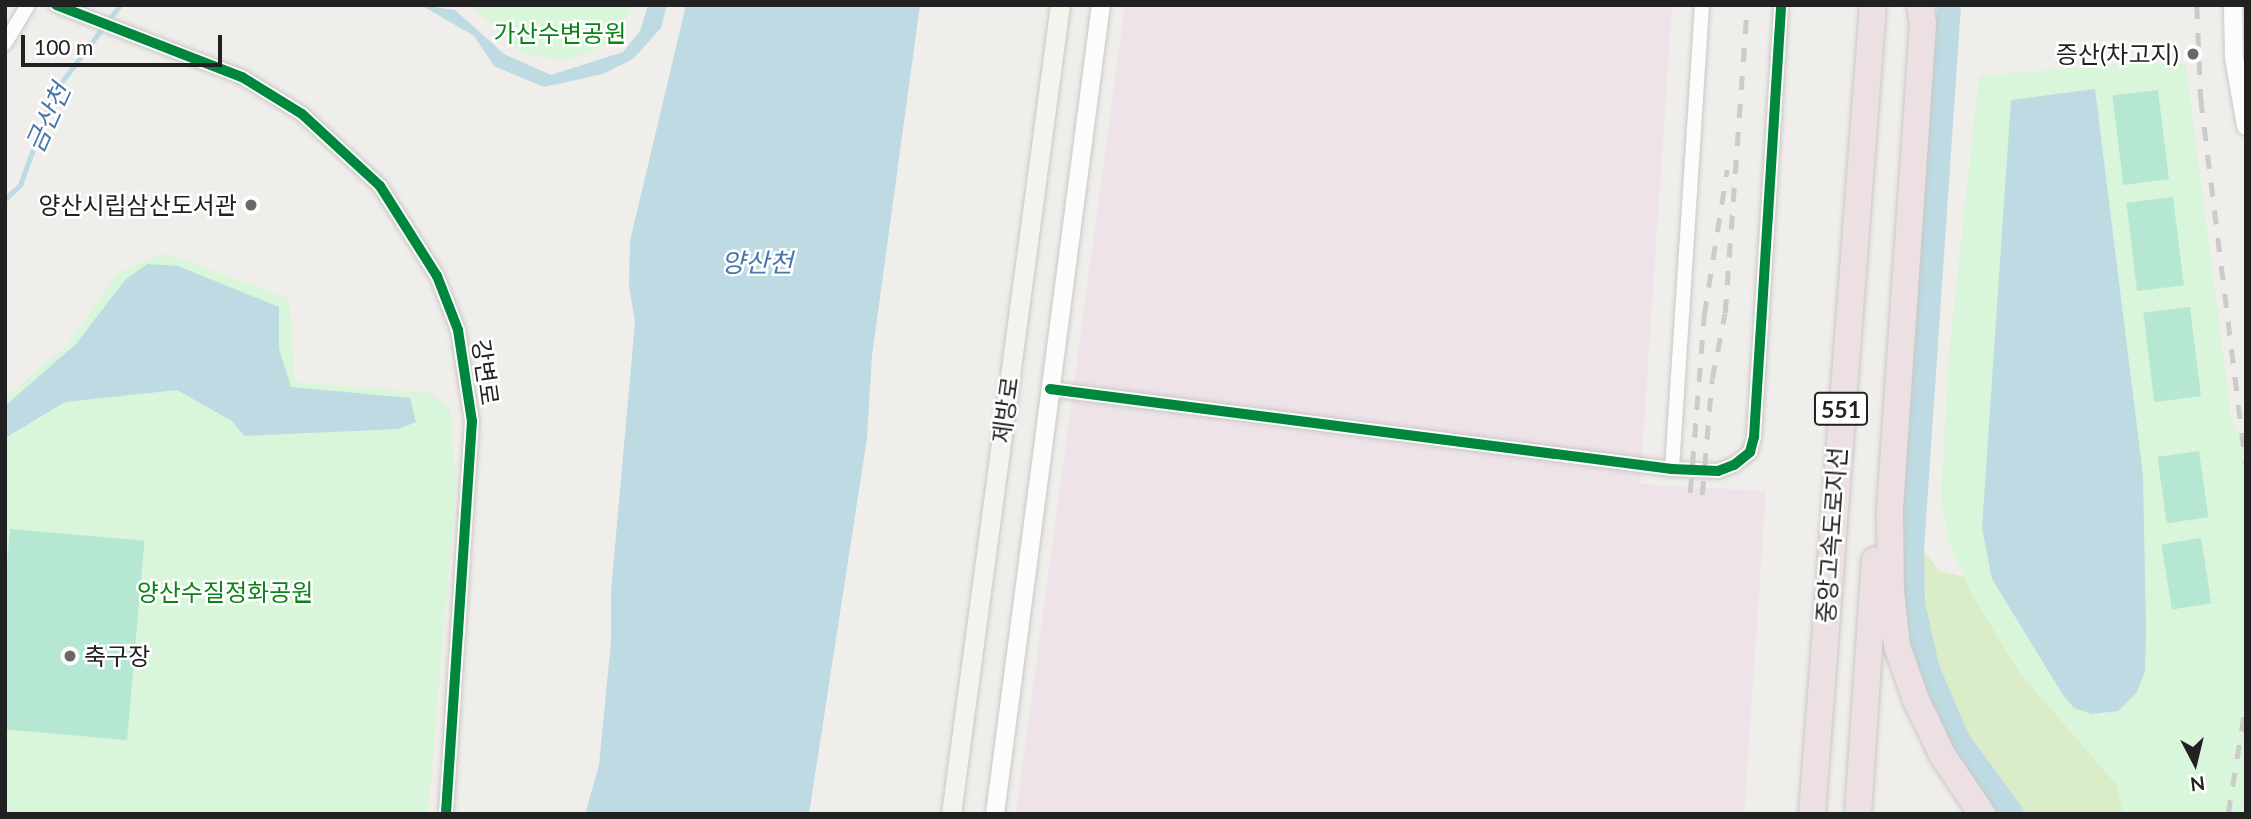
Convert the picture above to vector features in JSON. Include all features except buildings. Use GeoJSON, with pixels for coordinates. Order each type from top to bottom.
{"type":"FeatureCollection","features":[{"type":"Feature","properties":{"kind":"highway","name":"중앙고속도로지선"},"geometry":{"type":"LineString","coordinates":[[1812,814],[1873,5]]}},
{"type":"Feature","properties":{"kind":"highway","name":"중앙고속도로지선"},"geometry":{"type":"LineString","coordinates":[[1858,814],[1913,5]]}},
{"type":"Feature","properties":{"kind":"highway"},"geometry":{"type":"LineString","coordinates":[[1920,5],[1923,24],[1890,514],[1891,591],[1897,646],[1916,700],[1943,757],[1982,814]]}},
{"type":"Feature","properties":{"kind":"highway"},"geometry":{"type":"LineString","coordinates":[[1800,814],[1809,699],[1822,670]]}},
{"type":"Feature","properties":{"kind":"main road","name":"제방로"},"geometry":{"type":"LineString","coordinates":[[951,814],[1060,5]]}},
{"type":"Feature","properties":{"kind":"street"},"geometry":{"type":"LineString","coordinates":[[5,43],[28,5]]}},
{"type":"Feature","properties":{"kind":"street","name":"강변로"},"geometry":{"type":"LineString","coordinates":[[56,5],[194,57],[283,101],[362,165],[425,255],[457,326],[471,397],[472,444],[446,814]]}},
{"type":"Feature","properties":{"kind":"street"},"geometry":{"type":"LineString","coordinates":[[995,814],[1101,5]]}},
{"type":"Feature","properties":{"kind":"street"},"geometry":{"type":"LineString","coordinates":[[1672,469],[1702,5]]}},
{"type":"Feature","properties":{"kind":"street"},"geometry":{"type":"LineString","coordinates":[[1050,389],[1672,469],[1718,471],[1734,465],[1750,452],[1754,437],[1781,5]]}},
{"type":"Feature","properties":{"kind":"street"},"geometry":{"type":"LineString","coordinates":[[2237,16],[2246,126]]}},
{"type":"Feature","properties":{"kind":"shaded area"},"geometry":{"type":"Polygon","coordinates":[[[1125,5],[1672,5],[1640,484],[1766,491],[1744,814],[1016,814],[1125,5]]]}},
{"type":"Feature","properties":{"kind":"green space","name":"가산수변공원"},"geometry":{"type":"Polygon","coordinates":[[[470,5],[634,5],[615,42],[563,61],[523,53],[470,5]]]}},
{"type":"Feature","properties":{"kind":"green space"},"geometry":{"type":"Polygon","coordinates":[[[2149,61],[2186,65],[2232,424],[2246,448],[2246,814],[2124,814],[2116,784],[2020,673],[1971,593],[1949,543],[1941,497],[1949,352],[1979,76],[2149,61]]]}},
{"type":"Feature","properties":{"kind":"green space"},"geometry":{"type":"Polygon","coordinates":[[[2158,90],[2169,179],[2123,185],[2112,96],[2158,90]]]}},
{"type":"Feature","properties":{"kind":"green space"},"geometry":{"type":"Polygon","coordinates":[[[2173,197],[2184,285],[2137,291],[2126,203],[2173,197]]]}},
{"type":"Feature","properties":{"kind":"green space","name":"양산수질정화공원"},"geometry":{"type":"Polygon","coordinates":[[[165,253],[289,299],[295,382],[429,393],[450,407],[456,485],[428,814],[5,814],[5,398],[67,345],[117,273],[165,253]]]}},
{"type":"Feature","properties":{"kind":"green space"},"geometry":{"type":"Polygon","coordinates":[[[2190,307],[2201,396],[2154,402],[2143,313],[2190,307]]]}},
{"type":"Feature","properties":{"kind":"green space"},"geometry":{"type":"Polygon","coordinates":[[[2199,451],[2208,517],[2167,523],[2157,457],[2199,451]]]}},
{"type":"Feature","properties":{"kind":"green space","name":"축구장"},"geometry":{"type":"Polygon","coordinates":[[[10,529],[144,541],[127,740],[5,729],[5,586],[10,529]]]}},
{"type":"Feature","properties":{"kind":"green space"},"geometry":{"type":"Polygon","coordinates":[[[2201,538],[2211,603],[2172,609],[2161,544],[2201,538]]]}},
{"type":"Feature","properties":{"kind":"green space"},"geometry":{"type":"Polygon","coordinates":[[[1920,545],[1939,571],[1964,577],[2020,673],[2116,784],[2124,814],[2022,814],[1958,723],[1934,660],[1920,610],[1920,545]]]}},
{"type":"Feature","properties":{"kind":"water"},"geometry":{"type":"Polygon","coordinates":[[[421,5],[455,10],[504,54],[551,75],[623,52],[640,31],[648,5],[667,5],[661,28],[633,59],[603,74],[544,87],[494,66],[474,36],[421,5]]]}},
{"type":"Feature","properties":{"kind":"water","name":"양산천"},"geometry":{"type":"Polygon","coordinates":[[[686,5],[920,5],[872,356],[867,438],[809,814],[585,814],[599,765],[611,641],[611,591],[635,322],[629,286],[630,241],[686,5]]]}},
{"type":"Feature","properties":{"kind":"water"},"geometry":{"type":"Polygon","coordinates":[[[2095,89],[2143,475],[2146,630],[2145,671],[2137,692],[2118,711],[2092,714],[2074,708],[2063,695],[1992,579],[1982,528],[2011,100],[2095,89]]]}},
{"type":"Feature","properties":{"kind":"water"},"geometry":{"type":"Polygon","coordinates":[[[147,264],[178,266],[279,307],[279,349],[291,387],[410,398],[416,422],[398,429],[244,436],[232,421],[177,390],[65,402],[5,438],[5,406],[76,344],[125,280],[147,264]]]}},
{"type":"Feature","properties":{"kind":"waterway","name":"금산천"},"geometry":{"type":"LineString","coordinates":[[5,199],[20,185],[54,92],[120,5]]}},
{"type":"Feature","properties":{"kind":"waterway"},"geometry":{"type":"LineString","coordinates":[[1949,5],[1912,549],[1913,604],[1928,670],[1958,740],[2012,814]]}},
{"type":"Feature","properties":{"kind":"railway"},"geometry":{"type":"LineString","coordinates":[[1702,495],[1712,379],[1725,313],[1747,5]]}},
{"type":"Feature","properties":{"kind":"railway"},"geometry":{"type":"LineString","coordinates":[[2197,5],[2201,99],[2246,463]]}},
{"type":"Feature","properties":{"kind":"railway"},"geometry":{"type":"LineString","coordinates":[[1690,493],[1704,315],[1727,170]]}},
{"type":"Feature","properties":{"kind":"railway"},"geometry":{"type":"LineString","coordinates":[[2228,814],[2246,701]]}},
{"type":"Feature","properties":{"kind":"cycle path"},"geometry":{"type":"LineString","coordinates":[[56,5],[242,77],[302,114],[380,186],[437,276],[458,330],[472,421],[446,814]]}},
{"type":"Feature","properties":{"kind":"cycle path"},"geometry":{"type":"LineString","coordinates":[[1050,389],[1672,469],[1718,471],[1734,465],[1750,452],[1754,437],[1781,5]]}},
{"type":"Feature","properties":{"kind":"place","name":"증산(차고지)"},"geometry":{"type":"Point","coordinates":[2193,54]}},
{"type":"Feature","properties":{"kind":"place","name":"양산시립삼산도서관"},"geometry":{"type":"Point","coordinates":[251,205]}},
{"type":"Feature","properties":{"kind":"place","name":"축구장"},"geometry":{"type":"Point","coordinates":[70,656]}}]}
